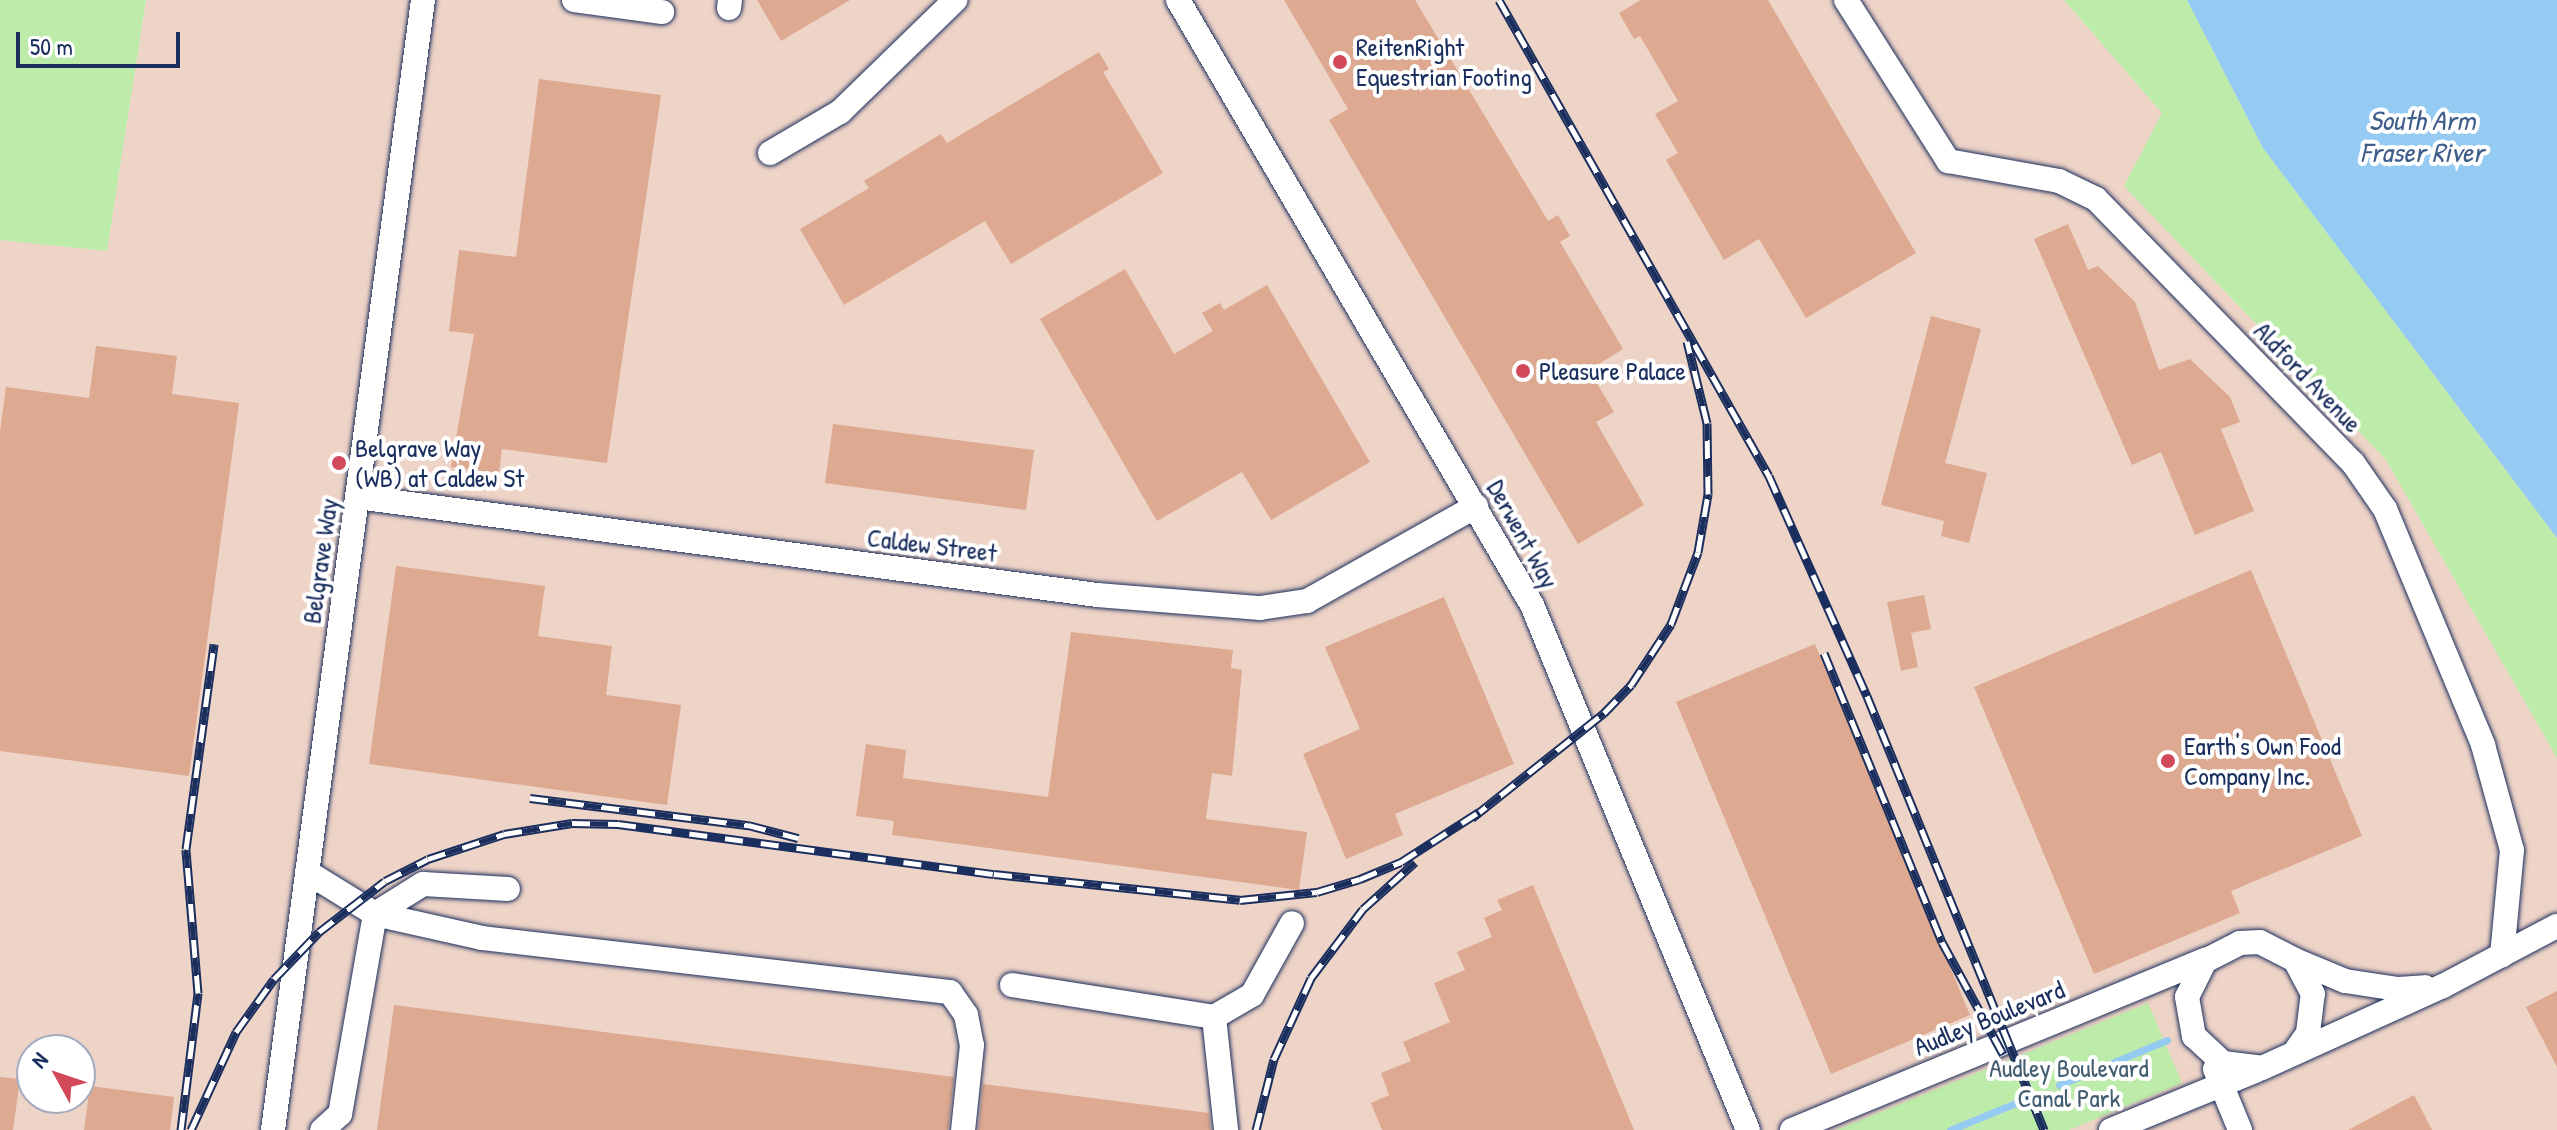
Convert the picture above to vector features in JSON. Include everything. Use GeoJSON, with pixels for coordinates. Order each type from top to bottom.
{"type":"FeatureCollection","features":[{"type":"Feature","properties":{"kind":"street","name":"Belgrave Way"},"geometry":{"type":"LineString","coordinates":[[273,1130],[423,0]]}},
{"type":"Feature","properties":{"kind":"street"},"geometry":{"type":"LineString","coordinates":[[574,0],[662,12]]}},
{"type":"Feature","properties":{"kind":"street"},"geometry":{"type":"LineString","coordinates":[[770,153],[840,112],[955,0]]}},
{"type":"Feature","properties":{"kind":"street","name":"Derwent Way"},"geometry":{"type":"LineString","coordinates":[[1178,0],[1532,605],[1748,1130]]}},
{"type":"Feature","properties":{"kind":"street","name":"Aldford Avenue"},"geometry":{"type":"LineString","coordinates":[[1846,0],[1948,161],[2059,181],[2096,199],[2353,463],[2385,509],[2483,745],[2512,850],[2502,956]]}},
{"type":"Feature","properties":{"kind":"street","name":"Caldew Street"},"geometry":{"type":"LineString","coordinates":[[357,497],[1097,595],[1260,608],[1307,601],[1476,506]]}},
{"type":"Feature","properties":{"kind":"street"},"geometry":{"type":"LineString","coordinates":[[307,872],[375,914],[498,940],[950,992],[966,1015],[972,1045],[963,1130]]}},
{"type":"Feature","properties":{"kind":"street"},"geometry":{"type":"LineString","coordinates":[[322,1130],[340,1114],[375,914],[423,884],[508,889]]}},
{"type":"Feature","properties":{"kind":"street"},"geometry":{"type":"LineString","coordinates":[[1012,985],[1214,1017],[1252,995],[1292,923]]}},
{"type":"Feature","properties":{"kind":"street"},"geometry":{"type":"LineString","coordinates":[[2111,1130],[2262,1068],[2297,1049],[2443,986],[2557,926]]}},
{"type":"Feature","properties":{"kind":"street"},"geometry":{"type":"LineString","coordinates":[[2240,1130],[2206,1051],[2194,1036],[2187,997],[2193,977],[2208,959],[2240,943],[2260,942],[2345,981],[2398,989],[2443,986]]}},
{"type":"Feature","properties":{"kind":"street","name":"Audley Boulevard"},"geometry":{"type":"LineString","coordinates":[[1792,1130],[2208,959]]}},
{"type":"Feature","properties":{"kind":"street"},"geometry":{"type":"LineString","coordinates":[[2295,960],[2313,994],[2308,1033],[2297,1049]]}},
{"type":"Feature","properties":{"kind":"street"},"geometry":{"type":"LineString","coordinates":[[1214,1017],[1226,1130]]}},
{"type":"Feature","properties":{"kind":"street"},"geometry":{"type":"LineString","coordinates":[[2206,1051],[2242,1069],[2262,1068]]}},
{"type":"Feature","properties":{"kind":"shaded area"},"geometry":{"type":"Polygon","coordinates":[[[146,0],[2064,0],[2162,113],[2124,186],[2386,460],[2557,758],[2557,1130],[0,1130],[0,240],[107,251],[146,0]]]}},
{"type":"Feature","properties":{"kind":"green space"},"geometry":{"type":"Polygon","coordinates":[[[0,0],[146,0],[107,251],[0,240],[0,0]]]}},
{"type":"Feature","properties":{"kind":"green space"},"geometry":{"type":"Polygon","coordinates":[[[2064,0],[2187,0],[2263,148],[2557,538],[2557,758],[2386,460],[2124,186],[2162,113],[2064,0]]]}},
{"type":"Feature","properties":{"kind":"green space","name":"Audley Boulevard Canal Park"},"geometry":{"type":"Polygon","coordinates":[[[2148,1003],[2182,1083],[2069,1130],[1836,1130],[2148,1003]]]}},
{"type":"Feature","properties":{"kind":"water","name":"South Arm Fraser River"},"geometry":{"type":"Polygon","coordinates":[[[2187,0],[2557,0],[2557,538],[2263,148],[2187,0]]]}},
{"type":"Feature","properties":{"kind":"building"},"geometry":{"type":"Polygon","coordinates":[[[757,0],[850,0],[781,41],[757,0]]]}},
{"type":"Feature","properties":{"kind":"building"},"geometry":{"type":"Polygon","coordinates":[[[1284,0],[1415,0],[1548,221],[1558,215],[1570,236],[1560,242],[1623,349],[1589,370],[1614,412],[1596,422],[1644,505],[1578,544],[1329,120],[1348,109],[1284,0]]]}},
{"type":"Feature","properties":{"kind":"building"},"geometry":{"type":"Polygon","coordinates":[[[1641,0],[1768,0],[1916,253],[1806,318],[1759,239],[1724,260],[1666,160],[1678,153],[1655,114],[1678,101],[1640,36],[1634,39],[1619,13],[1641,0]]]}},
{"type":"Feature","properties":{"kind":"building"},"geometry":{"type":"Polygon","coordinates":[[[1099,52],[1109,69],[1103,72],[1163,173],[1011,264],[985,221],[844,305],[800,229],[869,188],[864,181],[941,134],[947,143],[1099,52]]]}},
{"type":"Feature","properties":{"kind":"building"},"geometry":{"type":"Polygon","coordinates":[[[539,79],[661,95],[607,463],[502,449],[499,473],[451,467],[474,334],[449,331],[459,250],[516,257],[539,79]]]}},
{"type":"Feature","properties":{"kind":"building"},"geometry":{"type":"Polygon","coordinates":[[[2068,224],[2088,270],[2098,266],[2135,302],[2159,370],[2190,359],[2230,397],[2240,422],[2221,429],[2254,511],[2195,535],[2161,452],[2132,465],[2034,239],[2068,224]]]}},
{"type":"Feature","properties":{"kind":"building"},"geometry":{"type":"Polygon","coordinates":[[[1125,269],[1174,354],[1213,331],[1202,313],[1220,303],[1224,310],[1267,285],[1370,462],[1271,520],[1242,472],[1157,521],[1040,319],[1125,269]]]}},
{"type":"Feature","properties":{"kind":"building"},"geometry":{"type":"Polygon","coordinates":[[[1931,316],[1981,329],[1945,463],[1987,473],[1969,543],[1941,536],[1944,521],[1881,505],[1931,316]]]}},
{"type":"Feature","properties":{"kind":"building"},"geometry":{"type":"Polygon","coordinates":[[[96,346],[177,356],[172,394],[239,403],[189,776],[0,751],[0,431],[6,387],[89,398],[96,346]]]}},
{"type":"Feature","properties":{"kind":"building"},"geometry":{"type":"Polygon","coordinates":[[[833,424],[1034,450],[1026,510],[825,483],[833,424]]]}},
{"type":"Feature","properties":{"kind":"building"},"geometry":{"type":"Polygon","coordinates":[[[396,566],[545,586],[538,636],[612,646],[606,695],[681,705],[667,805],[369,764],[396,566]]]}},
{"type":"Feature","properties":{"kind":"building","name":"Earth's Own Food Company Inc."},"geometry":{"type":"Polygon","coordinates":[[[2251,570],[2362,836],[2231,891],[2240,913],[2094,974],[1974,687],[2251,570]]]}},
{"type":"Feature","properties":{"kind":"building"},"geometry":{"type":"Polygon","coordinates":[[[1924,595],[1931,629],[1911,633],[1918,667],[1901,671],[1887,602],[1924,595]]]}},
{"type":"Feature","properties":{"kind":"building"},"geometry":{"type":"Polygon","coordinates":[[[1444,597],[1514,764],[1395,814],[1403,835],[1346,859],[1303,754],[1360,729],[1325,647],[1444,597]]]}},
{"type":"Feature","properties":{"kind":"building"},"geometry":{"type":"Polygon","coordinates":[[[1071,632],[1233,650],[1231,668],[1242,670],[1232,776],[1212,773],[1206,819],[1307,832],[1299,890],[892,835],[894,821],[856,816],[866,744],[906,750],[903,778],[1048,797],[1071,632]]]}},
{"type":"Feature","properties":{"kind":"building"},"geometry":{"type":"Polygon","coordinates":[[[1815,644],[1970,1015],[1831,1074],[1676,702],[1815,644]]]}},
{"type":"Feature","properties":{"kind":"building"},"geometry":{"type":"Polygon","coordinates":[[[1533,885],[1634,1130],[1382,1130],[1371,1103],[1389,1095],[1381,1073],[1411,1061],[1403,1042],[1450,1022],[1434,983],[1465,970],[1457,952],[1492,937],[1484,918],[1502,910],[1497,900],[1533,885]]]}},
{"type":"Feature","properties":{"kind":"building"},"geometry":{"type":"Polygon","coordinates":[[[2557,991],[2557,1067],[2526,1007],[2557,991]]]}},
{"type":"Feature","properties":{"kind":"building"},"geometry":{"type":"Polygon","coordinates":[[[394,1005],[954,1077],[948,1130],[377,1130],[394,1005]]]}},
{"type":"Feature","properties":{"kind":"building"},"geometry":{"type":"Polygon","coordinates":[[[0,1077],[16,1079],[13,1130],[0,1130],[0,1077]]]}},
{"type":"Feature","properties":{"kind":"building"},"geometry":{"type":"Polygon","coordinates":[[[983,1084],[1209,1113],[1211,1130],[978,1130],[983,1084]]]}},
{"type":"Feature","properties":{"kind":"building"},"geometry":{"type":"Polygon","coordinates":[[[96,1087],[174,1097],[170,1130],[84,1130],[86,1114],[96,1114],[96,1087]]]}},
{"type":"Feature","properties":{"kind":"building"},"geometry":{"type":"Polygon","coordinates":[[[2414,1095],[2432,1130],[2348,1130],[2414,1095]]]}},
{"type":"Feature","properties":{"kind":"waterway"},"geometry":{"type":"LineString","coordinates":[[2059,1085],[2167,1040]]}},
{"type":"Feature","properties":{"kind":"waterway"},"geometry":{"type":"LineString","coordinates":[[1950,1130],[2023,1100]]}},
{"type":"Feature","properties":{"kind":"railway"},"geometry":{"type":"LineString","coordinates":[[1499,0],[1769,476],[1867,696],[2044,1130]]}},
{"type":"Feature","properties":{"kind":"railway"},"geometry":{"type":"LineString","coordinates":[[1472,818],[1604,713],[1631,685],[1671,624],[1698,552],[1708,494],[1707,423],[1687,341]]}},
{"type":"Feature","properties":{"kind":"railway"},"geometry":{"type":"LineString","coordinates":[[181,1130],[198,993],[186,849],[214,644]]}},
{"type":"Feature","properties":{"kind":"railway"},"geometry":{"type":"LineString","coordinates":[[1824,653],[1942,942],[2003,1054]]}},
{"type":"Feature","properties":{"kind":"railway"},"geometry":{"type":"LineString","coordinates":[[530,798],[748,825],[798,838]]}},
{"type":"Feature","properties":{"kind":"railway"},"geometry":{"type":"LineString","coordinates":[[191,1130],[236,1032],[274,979],[319,932],[385,881],[428,859],[504,834],[572,823],[618,824],[994,874],[1240,900],[1317,892],[1360,879],[1401,862],[1479,812]]}},
{"type":"Feature","properties":{"kind":"railway"},"geometry":{"type":"LineString","coordinates":[[1256,1130],[1274,1059],[1311,978],[1363,909],[1415,862]]}},
{"type":"Feature","properties":{"kind":"place","name":"ReitenRight Equestrian Footing"},"geometry":{"type":"Point","coordinates":[1340,62]}},
{"type":"Feature","properties":{"kind":"place","name":"Pleasure Palace"},"geometry":{"type":"Point","coordinates":[1523,371]}},
{"type":"Feature","properties":{"kind":"place","name":"Belgrave Way (WB) at Caldew St"},"geometry":{"type":"Point","coordinates":[339,463]}},
{"type":"Feature","properties":{"kind":"place","name":"Earth's Own Food Company Inc."},"geometry":{"type":"Point","coordinates":[2168,761]}}]}
